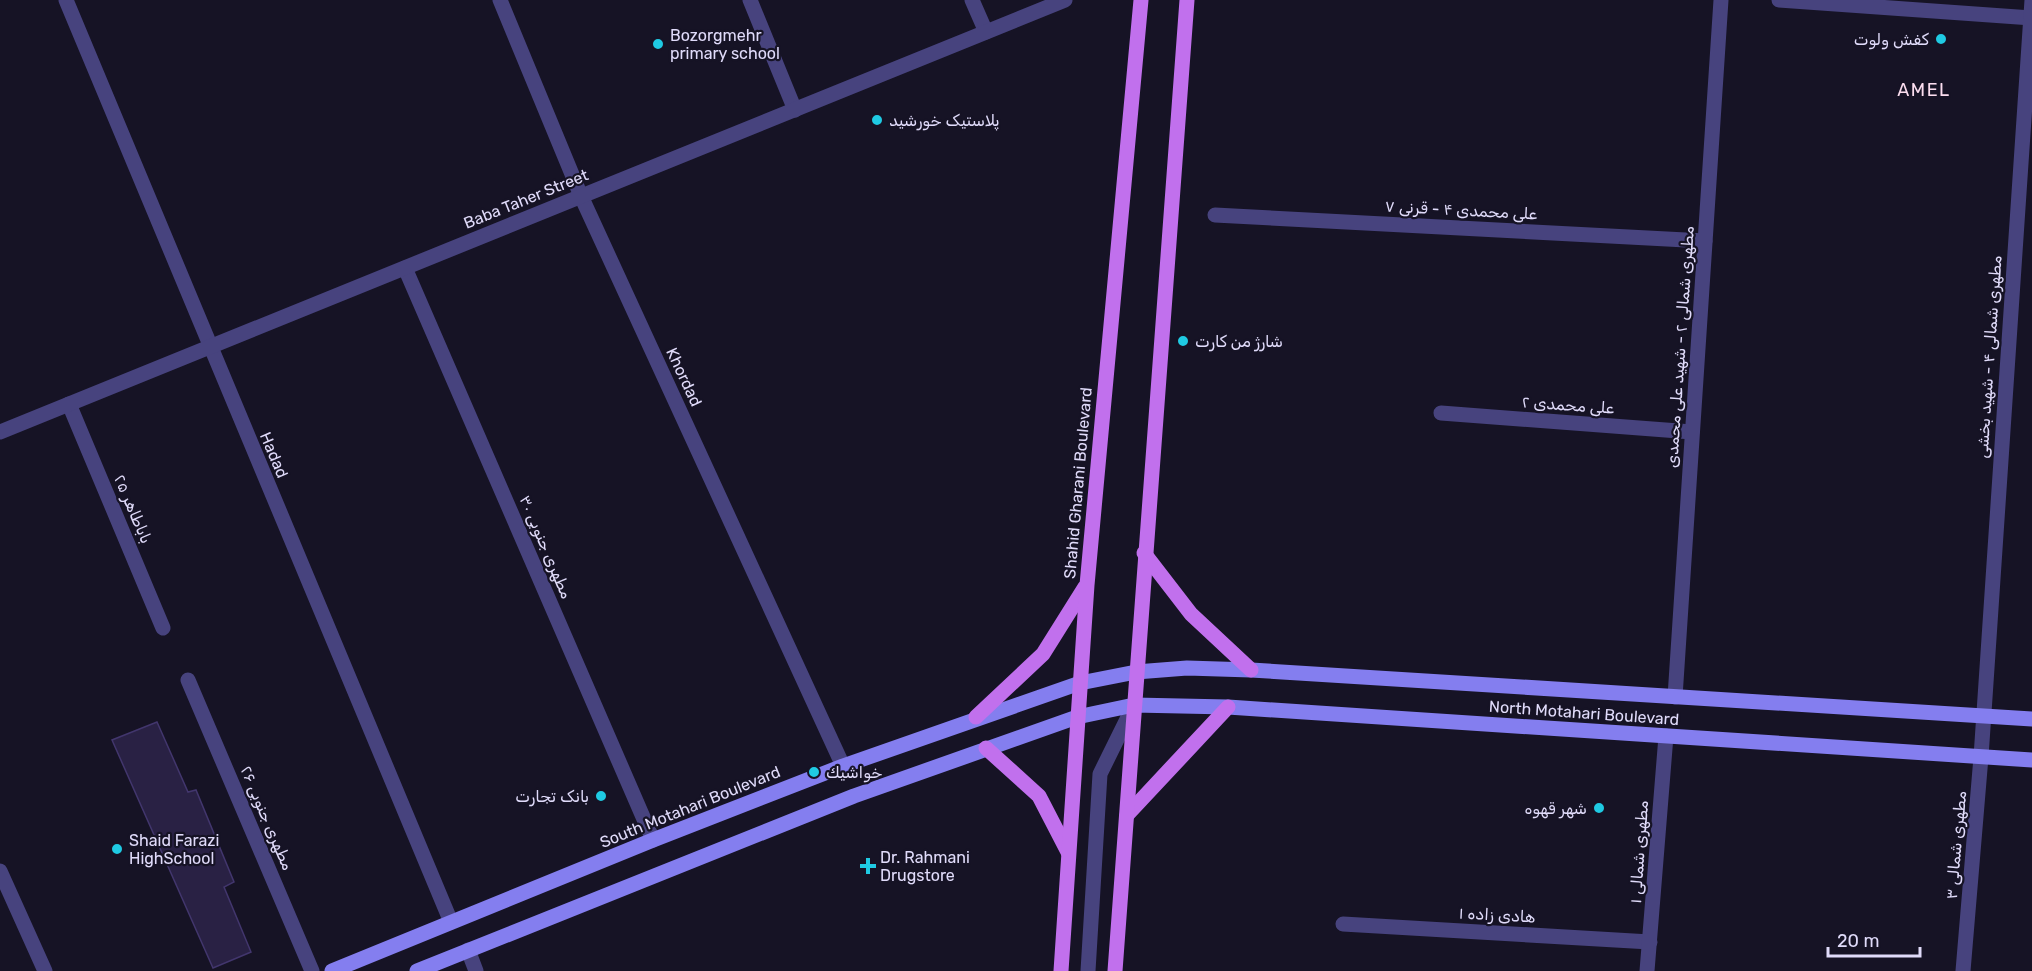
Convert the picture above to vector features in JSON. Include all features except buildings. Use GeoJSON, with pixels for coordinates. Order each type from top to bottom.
{"type":"FeatureCollection","features":[{"type":"Feature","properties":{"kind":"main road","name":"Shahid Gharani Boulevard"},"geometry":{"type":"LineString","coordinates":[[1060,971],[1087,585],[1142,0]]}},
{"type":"Feature","properties":{"kind":"main road"},"geometry":{"type":"LineString","coordinates":[[1115,971],[1144,553],[1187,0]]}},
{"type":"Feature","properties":{"kind":"main road"},"geometry":{"type":"LineString","coordinates":[[1144,553],[1191,614],[1251,670]]}},
{"type":"Feature","properties":{"kind":"main road"},"geometry":{"type":"LineString","coordinates":[[976,717],[1043,654],[1087,585]]}},
{"type":"Feature","properties":{"kind":"main road","name":"North Motahari Boulevard"},"geometry":{"type":"LineString","coordinates":[[1136,672],[1188,668],[1251,670],[2032,719]]}},
{"type":"Feature","properties":{"kind":"main road","name":"South Motahari Boulevard"},"geometry":{"type":"LineString","coordinates":[[332,971],[843,766],[976,717],[1080,683],[1136,672]]}},
{"type":"Feature","properties":{"kind":"main road"},"geometry":{"type":"LineString","coordinates":[[417,971],[854,796],[1077,717],[1134,705]]}},
{"type":"Feature","properties":{"kind":"main road","name":"North Motahari Boulevard"},"geometry":{"type":"LineString","coordinates":[[1134,705],[1228,707],[2032,760]]}},
{"type":"Feature","properties":{"kind":"main road"},"geometry":{"type":"LineString","coordinates":[[1127,815],[1228,707]]}},
{"type":"Feature","properties":{"kind":"main road"},"geometry":{"type":"LineString","coordinates":[[986,748],[1039,796],[1068,853]]}},
{"type":"Feature","properties":{"kind":"street","name":"Hadad"},"geometry":{"type":"LineString","coordinates":[[66,0],[451,922]]}},
{"type":"Feature","properties":{"kind":"street","name":"Khordad"},"geometry":{"type":"LineString","coordinates":[[500,0],[581,196],[843,766]]}},
{"type":"Feature","properties":{"kind":"street"},"geometry":{"type":"LineString","coordinates":[[750,0],[795,110]]}},
{"type":"Feature","properties":{"kind":"street"},"geometry":{"type":"LineString","coordinates":[[972,0],[986,32]]}},
{"type":"Feature","properties":{"kind":"street","name":"Baba Taher Street"},"geometry":{"type":"LineString","coordinates":[[0,432],[1065,0]]}},
{"type":"Feature","properties":{"kind":"street","name":"مطهری شمالی ۲ - شهید علی محمدی"},"geometry":{"type":"LineString","coordinates":[[1674,697],[1721,0]]}},
{"type":"Feature","properties":{"kind":"street"},"geometry":{"type":"LineString","coordinates":[[1779,0],[2031,18]]}},
{"type":"Feature","properties":{"kind":"street","name":"مطهری شمالی ۴ - شهید بخشی"},"geometry":{"type":"LineString","coordinates":[[1981,757],[2031,0]]}},
{"type":"Feature","properties":{"kind":"street","name":"علی محمدی ۴ - قرنی ۷"},"geometry":{"type":"LineString","coordinates":[[1215,215],[1704,241]]}},
{"type":"Feature","properties":{"kind":"street","name":"مطهری جنوبی ۳۰"},"geometry":{"type":"LineString","coordinates":[[405,268],[654,840]]}},
{"type":"Feature","properties":{"kind":"street","name":"باباطاهر ۲۵"},"geometry":{"type":"LineString","coordinates":[[69,404],[163,628]]}},
{"type":"Feature","properties":{"kind":"street","name":"علی محمدی ۲"},"geometry":{"type":"LineString","coordinates":[[1441,413],[1692,432]]}},
{"type":"Feature","properties":{"kind":"street","name":"مطهری جنوبی ۲۶"},"geometry":{"type":"LineString","coordinates":[[188,680],[312,971]]}},
{"type":"Feature","properties":{"kind":"street"},"geometry":{"type":"LineString","coordinates":[[1088,971],[1100,774],[1134,705]]}},
{"type":"Feature","properties":{"kind":"street","name":"مطهری شمالی ۱"},"geometry":{"type":"LineString","coordinates":[[1647,971],[1666,736]]}},
{"type":"Feature","properties":{"kind":"street","name":"مطهری شمالی ۳"},"geometry":{"type":"LineString","coordinates":[[1963,971],[1981,757]]}},
{"type":"Feature","properties":{"kind":"street"},"geometry":{"type":"LineString","coordinates":[[0,870],[45,971]]}},
{"type":"Feature","properties":{"kind":"street","name":"هادی زاده ۱"},"geometry":{"type":"LineString","coordinates":[[1343,924],[1650,942]]}},
{"type":"Feature","properties":{"kind":"street"},"geometry":{"type":"LineString","coordinates":[[468,950],[476,971]]}},
{"type":"Feature","properties":{"kind":"place","name":"کفش ولوت"},"geometry":{"type":"Point","coordinates":[1941,39]}},
{"type":"Feature","properties":{"kind":"place","name":"Bozorgmehr primary school"},"geometry":{"type":"Point","coordinates":[658,44]}},
{"type":"Feature","properties":{"kind":"place","name":"پلاستیک خورشید"},"geometry":{"type":"Point","coordinates":[877,120]}},
{"type":"Feature","properties":{"kind":"place","name":"شارژ من کارت"},"geometry":{"type":"Point","coordinates":[1183,341]}},
{"type":"Feature","properties":{"kind":"place","name":"خواشيك"},"geometry":{"type":"Point","coordinates":[814,772]}},
{"type":"Feature","properties":{"kind":"place","name":"بانک تجارت"},"geometry":{"type":"Point","coordinates":[601,796]}},
{"type":"Feature","properties":{"kind":"place","name":"شهر قهوه"},"geometry":{"type":"Point","coordinates":[1599,808]}},
{"type":"Feature","properties":{"kind":"place","name":"Shaid Farazi HighSchool"},"geometry":{"type":"Point","coordinates":[117,849]}},
{"type":"Feature","properties":{"kind":"place","name":"Dr. Rahmani Drugstore"},"geometry":{"type":"Point","coordinates":[868,866]}},
{"type":"Feature","properties":{"kind":"district","name":"AMEL"},"geometry":{"type":"Point","coordinates":[1924,90]}}]}
